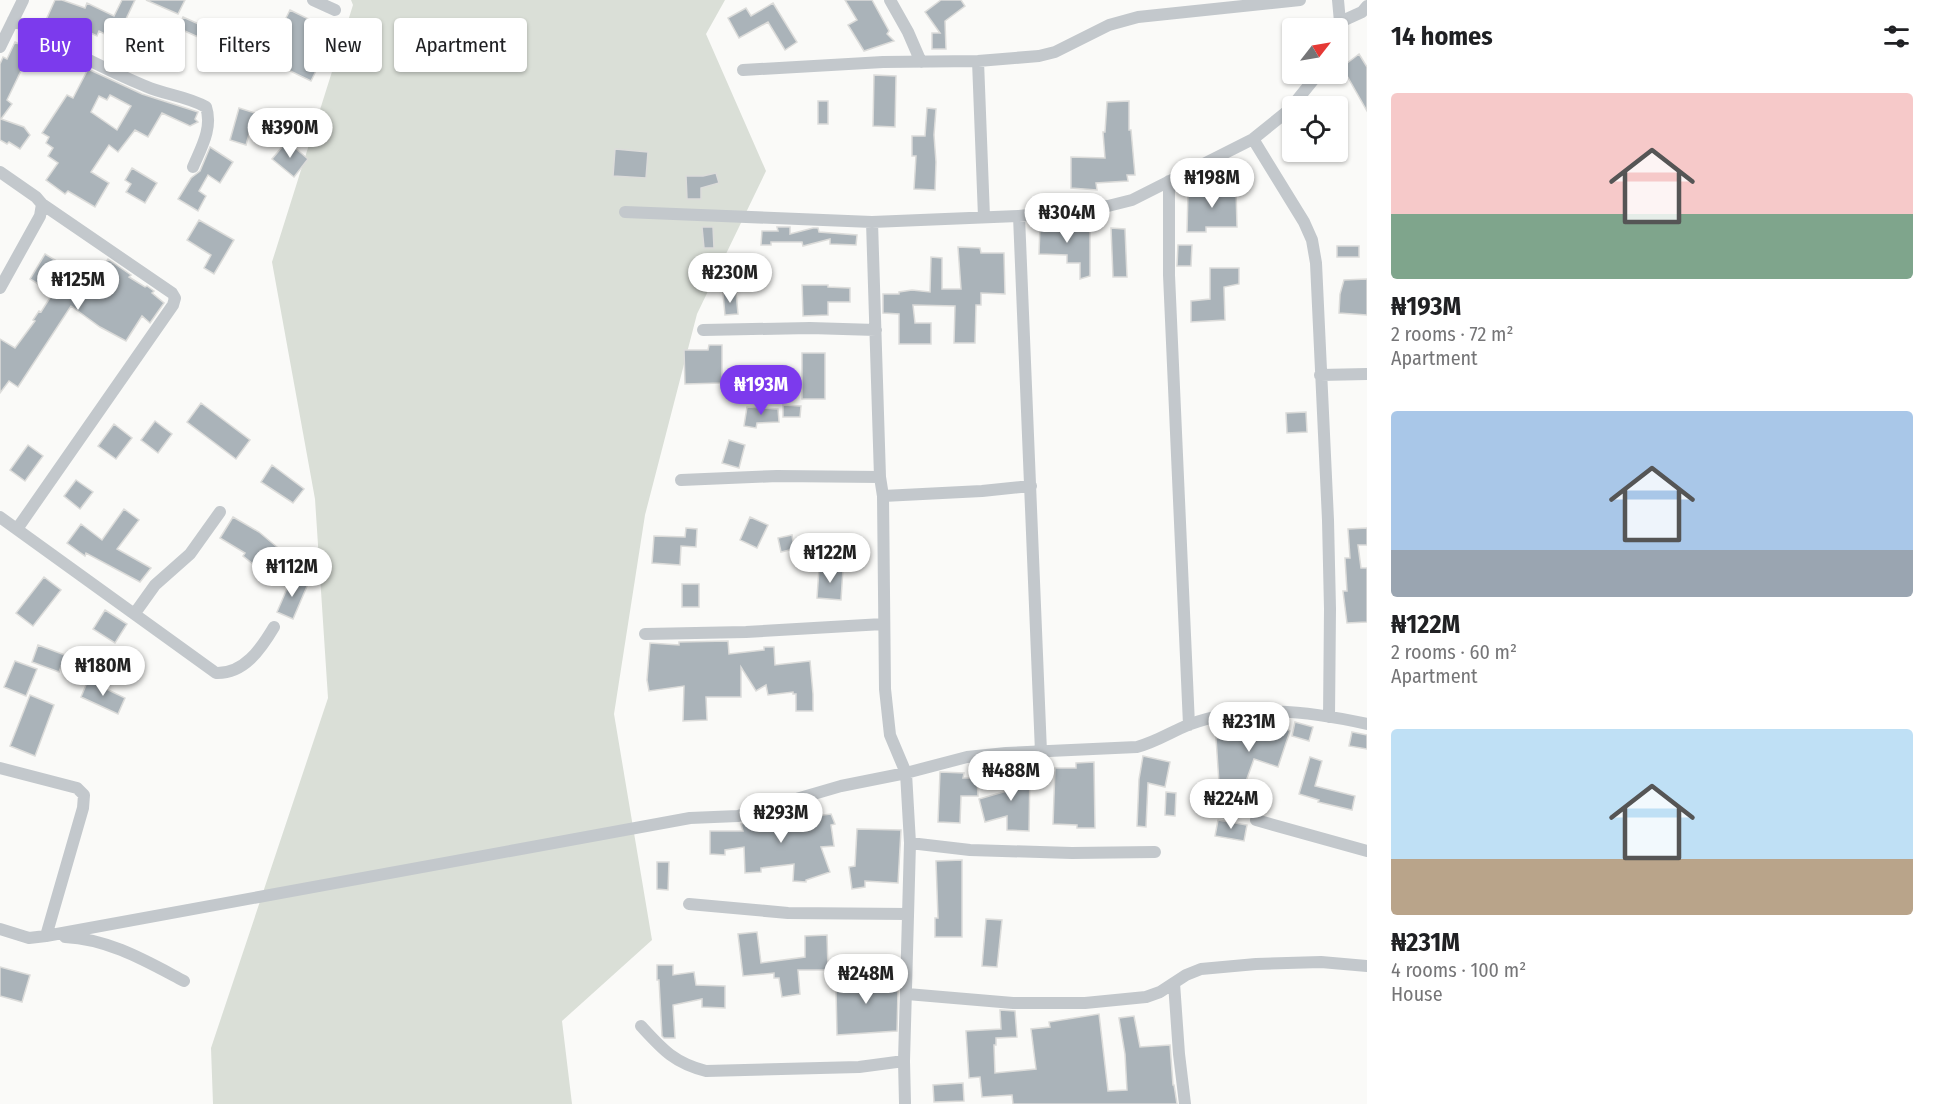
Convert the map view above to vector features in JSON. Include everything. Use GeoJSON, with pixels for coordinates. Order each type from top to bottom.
{"type":"FeatureCollection","features":[{"type":"Feature","properties":{"kind":"street"},"geometry":{"type":"LineString","coordinates":[[0,47],[23,0]]}},
{"type":"Feature","properties":{"kind":"street"},"geometry":{"type":"LineString","coordinates":[[313,0],[335,10]]}},
{"type":"Feature","properties":{"kind":"street"},"geometry":{"type":"LineString","coordinates":[[890,0],[921,62]]}},
{"type":"Feature","properties":{"kind":"street"},"geometry":{"type":"LineString","coordinates":[[743,70],[883,62],[978,61],[1039,56],[1055,52],[1109,24],[1138,17],[1300,0]]}},
{"type":"Feature","properties":{"kind":"street"},"geometry":{"type":"LineString","coordinates":[[1338,0],[1340,18]]}},
{"type":"Feature","properties":{"kind":"street"},"geometry":{"type":"LineString","coordinates":[[1348,18],[1362,12],[1367,6]]}},
{"type":"Feature","properties":{"kind":"street"},"geometry":{"type":"LineString","coordinates":[[13,20],[92,62],[148,88],[194,100],[206,107],[210,119],[193,167]]}},
{"type":"Feature","properties":{"kind":"street"},"geometry":{"type":"LineString","coordinates":[[978,61],[984,217]]}},
{"type":"Feature","properties":{"kind":"street"},"geometry":{"type":"LineString","coordinates":[[625,212],[872,222],[1018,216],[1108,206],[1132,200],[1253,139],[1289,110],[1310,84]]}},
{"type":"Feature","properties":{"kind":"street"},"geometry":{"type":"LineString","coordinates":[[1253,139],[1291,199],[1312,240],[1316,263],[1328,520],[1329,717]]}},
{"type":"Feature","properties":{"kind":"street"},"geometry":{"type":"LineString","coordinates":[[0,172],[36,197],[42,204],[172,293],[175,298],[173,305],[17,529]]}},
{"type":"Feature","properties":{"kind":"street"},"geometry":{"type":"LineString","coordinates":[[1169,181],[1169,275],[1189,725]]}},
{"type":"Feature","properties":{"kind":"street"},"geometry":{"type":"LineString","coordinates":[[0,288],[39,216],[42,204]]}},
{"type":"Feature","properties":{"kind":"street"},"geometry":{"type":"LineString","coordinates":[[1018,216],[1041,752]]}},
{"type":"Feature","properties":{"kind":"street"},"geometry":{"type":"LineString","coordinates":[[872,222],[880,477],[883,496],[885,689],[890,735],[906,773],[910,843],[904,1061],[905,1103]]}},
{"type":"Feature","properties":{"kind":"street"},"geometry":{"type":"LineString","coordinates":[[703,330],[810,328],[876,330]]}},
{"type":"Feature","properties":{"kind":"street"},"geometry":{"type":"LineString","coordinates":[[1320,375],[1367,374]]}},
{"type":"Feature","properties":{"kind":"street"},"geometry":{"type":"LineString","coordinates":[[681,480],[777,476],[880,477]]}},
{"type":"Feature","properties":{"kind":"street"},"geometry":{"type":"LineString","coordinates":[[883,496],[982,492],[1031,486]]}},
{"type":"Feature","properties":{"kind":"street"},"geometry":{"type":"LineString","coordinates":[[135,613],[155,585],[190,554],[220,512]]}},
{"type":"Feature","properties":{"kind":"street"},"geometry":{"type":"LineString","coordinates":[[0,517],[216,673],[234,671],[260,650],[274,627]]}},
{"type":"Feature","properties":{"kind":"street"},"geometry":{"type":"LineString","coordinates":[[645,634],[746,632],[883,624]]}},
{"type":"Feature","properties":{"kind":"street"},"geometry":{"type":"LineString","coordinates":[[0,929],[29,938],[46,936],[690,818],[738,816],[841,786],[906,773],[967,757],[1137,747],[1155,742],[1189,725],[1220,716],[1270,710],[1367,724]]}},
{"type":"Feature","properties":{"kind":"street"},"geometry":{"type":"LineString","coordinates":[[0,768],[77,788],[84,795],[83,807],[46,936]]}},
{"type":"Feature","properties":{"kind":"street"},"geometry":{"type":"LineString","coordinates":[[1256,820],[1367,851]]}},
{"type":"Feature","properties":{"kind":"street"},"geometry":{"type":"LineString","coordinates":[[910,843],[970,850],[1072,853],[1155,852]]}},
{"type":"Feature","properties":{"kind":"street"},"geometry":{"type":"LineString","coordinates":[[689,904],[788,913],[908,914]]}},
{"type":"Feature","properties":{"kind":"street"},"geometry":{"type":"LineString","coordinates":[[46,936],[84,938],[112,945],[184,981]]}},
{"type":"Feature","properties":{"kind":"street"},"geometry":{"type":"LineString","coordinates":[[907,994],[1013,1003],[1085,1003],[1146,997],[1160,992],[1186,975],[1201,969],[1221,966],[1321,962],[1367,966]]}},
{"type":"Feature","properties":{"kind":"street"},"geometry":{"type":"LineString","coordinates":[[1174,983],[1185,1104]]}},
{"type":"Feature","properties":{"kind":"street"},"geometry":{"type":"LineString","coordinates":[[641,1026],[666,1054],[688,1066],[706,1071],[859,1067],[904,1061]]}},
{"type":"Feature","properties":{"kind":"shaded area"},"geometry":{"type":"Polygon","coordinates":[[[351,0],[725,0],[706,34],[766,171],[697,314],[645,515],[614,714],[652,940],[562,1021],[572,1104],[213,1104],[211,1048],[328,698],[315,499],[272,262],[332,72],[382,72],[382,18],[349,18],[353,5],[351,0]]]}},
{"type":"Feature","properties":{"kind":"building"},"geometry":{"type":"Polygon","coordinates":[[[55,0],[62,0],[85,8],[87,3],[114,16],[122,0],[135,0],[126,18],[104,18],[104,34],[99,31],[97,36],[92,34],[92,18],[47,18],[55,0]]]}},
{"type":"Feature","properties":{"kind":"building"},"geometry":{"type":"Polygon","coordinates":[[[146,0],[185,0],[178,14],[146,0]]]}},
{"type":"Feature","properties":{"kind":"building"},"geometry":{"type":"Polygon","coordinates":[[[845,0],[872,0],[889,31],[887,34],[894,41],[864,51],[848,25],[857,20],[845,0]]]}},
{"type":"Feature","properties":{"kind":"building"},"geometry":{"type":"Polygon","coordinates":[[[941,0],[961,0],[965,6],[945,21],[946,49],[932,49],[932,33],[940,33],[925,12],[941,0]]]}},
{"type":"Feature","properties":{"kind":"building"},"geometry":{"type":"Polygon","coordinates":[[[773,3],[797,42],[785,50],[768,22],[739,38],[728,18],[746,8],[751,16],[773,3]]]}},
{"type":"Feature","properties":{"kind":"building"},"geometry":{"type":"Polygon","coordinates":[[[290,10],[306,18],[304,18],[304,72],[315,72],[311,81],[292,72],[292,18],[286,18],[290,10]]]}},
{"type":"Feature","properties":{"kind":"building"},"geometry":{"type":"Polygon","coordinates":[[[183,17],[197,23],[197,37],[185,31],[185,18],[183,17]]]}},
{"type":"Feature","properties":{"kind":"building"},"geometry":{"type":"Polygon","coordinates":[[[15,42],[18,44],[18,72],[20,72],[7,100],[12,104],[1,119],[24,127],[30,135],[20,149],[9,142],[7,144],[0,140],[0,64],[3,57],[7,59],[15,42]]]}},
{"type":"Feature","properties":{"kind":"building"},"geometry":{"type":"Polygon","coordinates":[[[1359,54],[1367,67],[1367,111],[1348,78],[1348,62],[1359,54]]]}},
{"type":"Feature","properties":{"kind":"building"},"geometry":{"type":"Polygon","coordinates":[[[92,71],[142,94],[198,112],[195,119],[198,122],[190,126],[162,113],[148,137],[135,130],[118,152],[109,145],[91,172],[109,183],[95,207],[68,191],[65,194],[46,180],[58,163],[48,156],[53,148],[46,143],[49,137],[42,133],[67,95],[73,98],[86,72],[92,71]],[[110,95],[107,100],[99,96],[91,112],[117,130],[131,106],[110,95]]]}},
{"type":"Feature","properties":{"kind":"building"},"geometry":{"type":"Polygon","coordinates":[[[874,75],[896,76],[895,127],[873,126],[874,75]]]}},
{"type":"Feature","properties":{"kind":"building"},"geometry":{"type":"Polygon","coordinates":[[[818,101],[828,101],[828,124],[818,124],[818,101]]]}},
{"type":"Feature","properties":{"kind":"building"},"geometry":{"type":"Polygon","coordinates":[[[1129,101],[1129,130],[1131,130],[1135,175],[1127,175],[1128,181],[1096,183],[1097,190],[1071,188],[1071,157],[1105,158],[1103,132],[1105,132],[1107,102],[1129,101]]]}},
{"type":"Feature","properties":{"kind":"building"},"geometry":{"type":"Polygon","coordinates":[[[239,108],[255,113],[246,145],[230,140],[239,108]]]}},
{"type":"Feature","properties":{"kind":"building"},"geometry":{"type":"Polygon","coordinates":[[[927,108],[936,109],[935,190],[914,189],[916,156],[912,156],[912,136],[925,136],[927,108]]]}},
{"type":"Feature","properties":{"kind":"building"},"geometry":{"type":"Polygon","coordinates":[[[287,141],[308,159],[294,177],[272,159],[287,141]]]}},
{"type":"Feature","properties":{"kind":"building"},"geometry":{"type":"Polygon","coordinates":[[[210,147],[233,162],[220,183],[208,175],[199,191],[206,196],[198,211],[178,199],[191,178],[200,171],[210,147]]]}},
{"type":"Feature","properties":{"kind":"building"},"geometry":{"type":"Polygon","coordinates":[[[615,149],[648,152],[646,178],[613,176],[615,149]]]}},
{"type":"Feature","properties":{"kind":"building"},"geometry":{"type":"Polygon","coordinates":[[[132,168],[157,183],[145,203],[126,192],[131,184],[125,180],[132,168]]]}},
{"type":"Feature","properties":{"kind":"building"},"geometry":{"type":"Polygon","coordinates":[[[716,173],[719,183],[701,188],[701,199],[687,199],[686,176],[716,173]]]}},
{"type":"Feature","properties":{"kind":"building"},"geometry":{"type":"Polygon","coordinates":[[[1211,187],[1236,189],[1237,227],[1206,227],[1206,232],[1187,232],[1188,191],[1211,189],[1211,187]]]}},
{"type":"Feature","properties":{"kind":"building"},"geometry":{"type":"Polygon","coordinates":[[[199,220],[234,240],[214,274],[204,268],[211,255],[187,240],[199,220]]]}},
{"type":"Feature","properties":{"kind":"building"},"geometry":{"type":"Polygon","coordinates":[[[1078,224],[1078,228],[1090,229],[1090,276],[1080,279],[1080,263],[1067,263],[1067,255],[1039,254],[1040,225],[1078,224]]]}},
{"type":"Feature","properties":{"kind":"building"},"geometry":{"type":"Polygon","coordinates":[[[702,227],[713,227],[714,248],[704,248],[702,227]]]}},
{"type":"Feature","properties":{"kind":"building"},"geometry":{"type":"Polygon","coordinates":[[[777,227],[790,227],[790,234],[818,228],[819,232],[857,235],[856,245],[830,244],[830,239],[803,246],[802,242],[771,242],[771,245],[761,245],[762,231],[778,231],[777,227]]]}},
{"type":"Feature","properties":{"kind":"building"},"geometry":{"type":"Polygon","coordinates":[[[1111,228],[1125,229],[1127,277],[1113,277],[1111,228]]]}},
{"type":"Feature","properties":{"kind":"building"},"geometry":{"type":"Polygon","coordinates":[[[1178,245],[1192,245],[1191,266],[1177,266],[1178,245]]]}},
{"type":"Feature","properties":{"kind":"building"},"geometry":{"type":"Polygon","coordinates":[[[1337,246],[1359,246],[1359,257],[1337,257],[1337,246]]]}},
{"type":"Feature","properties":{"kind":"building"},"geometry":{"type":"Polygon","coordinates":[[[958,247],[980,248],[981,253],[1004,253],[1005,294],[981,293],[981,305],[976,305],[975,343],[954,343],[955,306],[913,305],[915,323],[931,323],[931,344],[899,344],[899,314],[883,313],[883,294],[899,294],[899,292],[912,290],[930,292],[931,257],[942,258],[942,289],[961,289],[958,247]]]}},
{"type":"Feature","properties":{"kind":"building"},"geometry":{"type":"Polygon","coordinates":[[[45,254],[97,285],[108,266],[105,264],[108,259],[131,275],[129,277],[154,291],[152,293],[164,303],[150,323],[142,316],[126,341],[100,327],[71,306],[18,387],[9,381],[0,393],[0,339],[15,348],[53,293],[30,279],[45,254]]]}},
{"type":"Feature","properties":{"kind":"building"},"geometry":{"type":"Polygon","coordinates":[[[1210,268],[1239,268],[1239,284],[1224,287],[1225,320],[1191,322],[1191,301],[1210,299],[1210,268]]]}},
{"type":"Feature","properties":{"kind":"building"},"geometry":{"type":"Polygon","coordinates":[[[1367,279],[1367,315],[1339,313],[1340,294],[1344,280],[1367,279]]]}},
{"type":"Feature","properties":{"kind":"building"},"geometry":{"type":"Polygon","coordinates":[[[802,285],[850,288],[850,302],[828,302],[828,315],[803,316],[802,285]]]}},
{"type":"Feature","properties":{"kind":"building"},"geometry":{"type":"Polygon","coordinates":[[[736,292],[738,314],[725,315],[723,293],[736,292]]]}},
{"type":"Feature","properties":{"kind":"building"},"geometry":{"type":"Polygon","coordinates":[[[709,345],[722,345],[722,383],[685,384],[684,350],[708,350],[709,345]]]}},
{"type":"Feature","properties":{"kind":"building"},"geometry":{"type":"Polygon","coordinates":[[[802,353],[825,353],[825,399],[802,399],[802,353]]]}},
{"type":"Feature","properties":{"kind":"building"},"geometry":{"type":"Polygon","coordinates":[[[201,403],[250,440],[236,459],[187,422],[201,403]]]}},
{"type":"Feature","properties":{"kind":"building"},"geometry":{"type":"Polygon","coordinates":[[[783,405],[801,406],[800,417],[783,417],[783,405]]]}},
{"type":"Feature","properties":{"kind":"building"},"geometry":{"type":"Polygon","coordinates":[[[747,407],[778,409],[779,422],[757,423],[756,428],[744,426],[747,407]]]}},
{"type":"Feature","properties":{"kind":"building"},"geometry":{"type":"Polygon","coordinates":[[[1306,412],[1307,432],[1287,433],[1286,413],[1306,412]]]}},
{"type":"Feature","properties":{"kind":"building"},"geometry":{"type":"Polygon","coordinates":[[[155,421],[172,434],[158,453],[141,440],[155,421]]]}},
{"type":"Feature","properties":{"kind":"building"},"geometry":{"type":"Polygon","coordinates":[[[114,424],[132,438],[116,459],[98,446],[114,424]]]}},
{"type":"Feature","properties":{"kind":"building"},"geometry":{"type":"Polygon","coordinates":[[[729,440],[745,445],[739,468],[722,463],[729,440]]]}},
{"type":"Feature","properties":{"kind":"building"},"geometry":{"type":"Polygon","coordinates":[[[28,445],[43,456],[25,481],[10,470],[28,445]]]}},
{"type":"Feature","properties":{"kind":"building"},"geometry":{"type":"Polygon","coordinates":[[[272,465],[304,489],[293,503],[261,482],[272,465]]]}},
{"type":"Feature","properties":{"kind":"building"},"geometry":{"type":"Polygon","coordinates":[[[76,480],[93,492],[80,509],[64,496],[76,480]]]}},
{"type":"Feature","properties":{"kind":"building"},"geometry":{"type":"Polygon","coordinates":[[[124,509],[139,520],[117,549],[151,568],[140,582],[86,553],[85,556],[67,543],[81,524],[102,540],[124,509]]]}},
{"type":"Feature","properties":{"kind":"building"},"geometry":{"type":"Polygon","coordinates":[[[233,517],[259,532],[277,547],[259,569],[243,556],[245,553],[220,538],[233,517]]]}},
{"type":"Feature","properties":{"kind":"building"},"geometry":{"type":"Polygon","coordinates":[[[750,517],[768,525],[757,548],[740,540],[750,517]]]}},
{"type":"Feature","properties":{"kind":"building"},"geometry":{"type":"Polygon","coordinates":[[[686,528],[697,529],[696,547],[681,546],[680,565],[652,563],[654,536],[685,537],[686,528]]]}},
{"type":"Feature","properties":{"kind":"building"},"geometry":{"type":"Polygon","coordinates":[[[1367,528],[1367,545],[1358,545],[1361,568],[1367,568],[1367,622],[1347,623],[1343,591],[1347,591],[1345,558],[1350,558],[1348,529],[1367,528]]]}},
{"type":"Feature","properties":{"kind":"building"},"geometry":{"type":"Polygon","coordinates":[[[792,535],[794,549],[781,552],[778,538],[792,535]]]}},
{"type":"Feature","properties":{"kind":"building"},"geometry":{"type":"Polygon","coordinates":[[[819,568],[843,569],[841,600],[817,598],[819,568]]]}},
{"type":"Feature","properties":{"kind":"building"},"geometry":{"type":"Polygon","coordinates":[[[44,577],[61,590],[33,626],[16,613],[44,577]]]}},
{"type":"Feature","properties":{"kind":"building"},"geometry":{"type":"Polygon","coordinates":[[[292,577],[308,584],[293,619],[277,612],[292,577]]]}},
{"type":"Feature","properties":{"kind":"building"},"geometry":{"type":"Polygon","coordinates":[[[682,584],[699,584],[699,607],[682,607],[682,584]]]}},
{"type":"Feature","properties":{"kind":"building"},"geometry":{"type":"Polygon","coordinates":[[[105,610],[127,624],[115,643],[93,629],[105,610]]]}},
{"type":"Feature","properties":{"kind":"building"},"geometry":{"type":"Polygon","coordinates":[[[728,641],[729,654],[774,647],[775,665],[810,661],[813,711],[796,711],[796,694],[793,692],[768,695],[766,685],[756,691],[741,667],[741,697],[706,697],[707,720],[683,721],[684,686],[649,691],[647,680],[650,643],[679,645],[679,642],[728,641]]]}},
{"type":"Feature","properties":{"kind":"building"},"geometry":{"type":"Polygon","coordinates":[[[38,645],[65,655],[59,672],[32,662],[38,645]]]}},
{"type":"Feature","properties":{"kind":"building"},"geometry":{"type":"Polygon","coordinates":[[[15,661],[37,669],[26,696],[4,687],[15,661]]]}},
{"type":"Feature","properties":{"kind":"building"},"geometry":{"type":"Polygon","coordinates":[[[88,680],[125,698],[118,714],[81,697],[88,680]]]}},
{"type":"Feature","properties":{"kind":"building"},"geometry":{"type":"Polygon","coordinates":[[[30,695],[54,705],[35,756],[10,746],[30,695]]]}},
{"type":"Feature","properties":{"kind":"building"},"geometry":{"type":"Polygon","coordinates":[[[1271,722],[1290,731],[1278,767],[1254,759],[1245,784],[1237,781],[1219,783],[1216,738],[1251,736],[1263,740],[1271,722]]]}},
{"type":"Feature","properties":{"kind":"building"},"geometry":{"type":"Polygon","coordinates":[[[1295,722],[1313,727],[1309,741],[1292,736],[1295,722]]]}},
{"type":"Feature","properties":{"kind":"building"},"geometry":{"type":"Polygon","coordinates":[[[1352,732],[1367,735],[1367,749],[1349,746],[1352,732]]]}},
{"type":"Feature","properties":{"kind":"building"},"geometry":{"type":"Polygon","coordinates":[[[1143,756],[1170,762],[1165,787],[1148,783],[1146,827],[1137,826],[1139,779],[1143,756]]]}},
{"type":"Feature","properties":{"kind":"building"},"geometry":{"type":"Polygon","coordinates":[[[1310,757],[1322,761],[1315,786],[1355,796],[1352,810],[1318,802],[1319,800],[1299,794],[1310,757]]]}},
{"type":"Feature","properties":{"kind":"building"},"geometry":{"type":"Polygon","coordinates":[[[1094,762],[1095,828],[1053,824],[1055,768],[1076,768],[1076,763],[1094,762]]]}},
{"type":"Feature","properties":{"kind":"building"},"geometry":{"type":"Polygon","coordinates":[[[1007,770],[1030,770],[1029,831],[1007,830],[1007,816],[985,822],[979,799],[1007,791],[1007,770]]]}},
{"type":"Feature","properties":{"kind":"building"},"geometry":{"type":"Polygon","coordinates":[[[940,772],[964,773],[963,778],[977,778],[978,796],[961,796],[960,823],[938,822],[940,772]]]}},
{"type":"Feature","properties":{"kind":"building"},"geometry":{"type":"Polygon","coordinates":[[[1166,792],[1176,793],[1175,816],[1165,815],[1166,792]]]}},
{"type":"Feature","properties":{"kind":"building"},"geometry":{"type":"Polygon","coordinates":[[[831,814],[835,824],[831,825],[834,846],[821,847],[830,872],[806,880],[806,882],[793,881],[794,864],[761,868],[761,872],[745,873],[744,847],[725,850],[725,855],[710,854],[710,831],[743,831],[741,824],[769,817],[790,817],[790,819],[831,814]]]}},
{"type":"Feature","properties":{"kind":"building"},"geometry":{"type":"Polygon","coordinates":[[[1218,820],[1247,825],[1244,841],[1215,836],[1218,820]]]}},
{"type":"Feature","properties":{"kind":"building"},"geometry":{"type":"Polygon","coordinates":[[[857,829],[901,830],[898,883],[865,881],[865,887],[852,889],[849,867],[855,866],[857,829]]]}},
{"type":"Feature","properties":{"kind":"building"},"geometry":{"type":"Polygon","coordinates":[[[962,860],[962,937],[935,937],[935,918],[938,918],[936,861],[962,860]]]}},
{"type":"Feature","properties":{"kind":"building"},"geometry":{"type":"Polygon","coordinates":[[[657,862],[669,862],[668,890],[657,889],[657,862]]]}},
{"type":"Feature","properties":{"kind":"building"},"geometry":{"type":"Polygon","coordinates":[[[986,919],[1002,920],[997,967],[982,966],[986,919]]]}},
{"type":"Feature","properties":{"kind":"building"},"geometry":{"type":"Polygon","coordinates":[[[757,932],[761,963],[805,957],[805,936],[827,935],[828,970],[798,970],[800,994],[782,997],[779,978],[774,978],[774,973],[743,976],[738,934],[757,932]]]}},
{"type":"Feature","properties":{"kind":"building"},"geometry":{"type":"Polygon","coordinates":[[[657,965],[673,965],[673,975],[694,972],[696,985],[725,986],[725,1008],[702,1007],[702,999],[673,1005],[675,1038],[664,1038],[657,965]]]}},
{"type":"Feature","properties":{"kind":"building"},"geometry":{"type":"Polygon","coordinates":[[[0,967],[30,975],[22,1002],[0,996],[0,967]]]}},
{"type":"Feature","properties":{"kind":"building"},"geometry":{"type":"Polygon","coordinates":[[[865,971],[867,978],[891,976],[893,991],[898,991],[897,1031],[837,1035],[836,990],[843,990],[839,977],[865,971]]]}},
{"type":"Feature","properties":{"kind":"building"},"geometry":{"type":"Polygon","coordinates":[[[1000,1010],[1015,1011],[1017,1037],[996,1038],[995,1073],[1036,1069],[1031,1029],[1050,1027],[1049,1022],[1099,1014],[1108,1091],[1127,1090],[1125,1054],[1119,1018],[1134,1016],[1140,1047],[1170,1045],[1177,1104],[1013,1104],[1012,1095],[982,1097],[980,1077],[969,1078],[966,1031],[1001,1029],[1000,1010]]]}},
{"type":"Feature","properties":{"kind":"building"},"geometry":{"type":"Polygon","coordinates":[[[963,1083],[964,1101],[934,1102],[933,1085],[963,1083]]]}}]}
